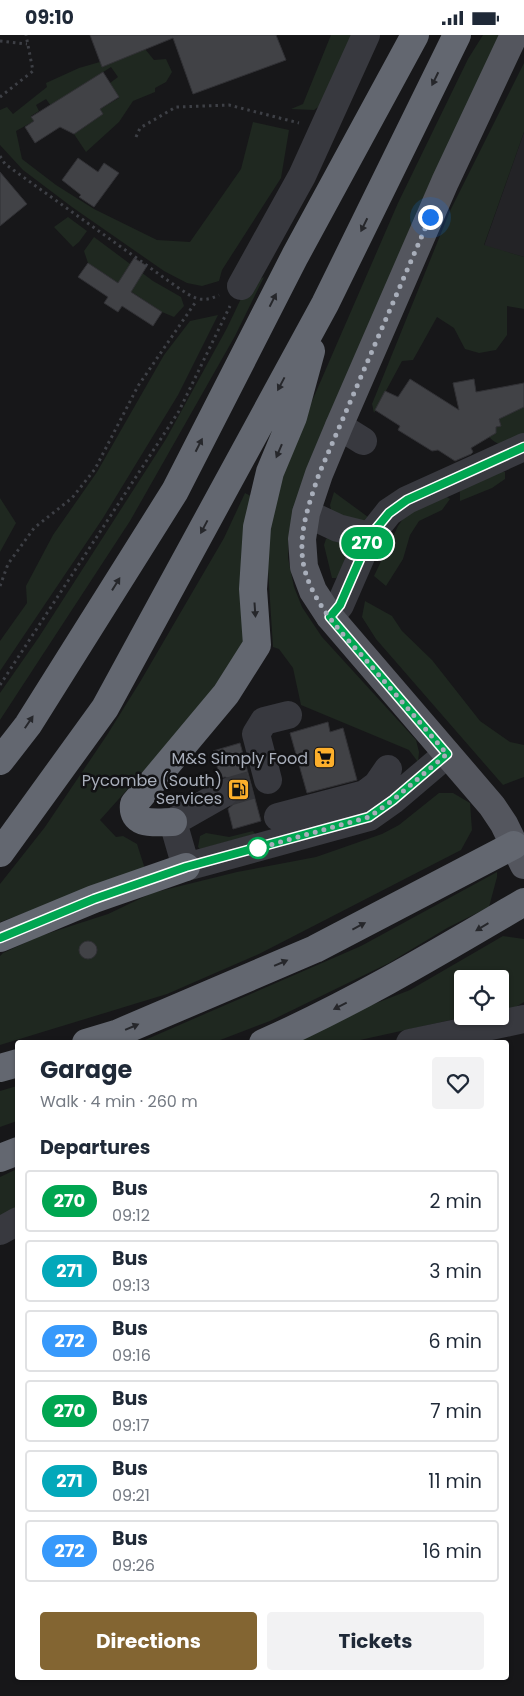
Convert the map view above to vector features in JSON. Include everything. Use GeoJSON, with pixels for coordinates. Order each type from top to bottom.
{"type":"FeatureCollection","features":[{"type":"Feature","properties":{"kind":"highway"},"geometry":{"type":"LineString","coordinates":[[0,761],[33,717],[175,491],[295,256],[415,35]]}},
{"type":"Feature","properties":{"kind":"highway"},"geometry":{"type":"LineString","coordinates":[[0,853],[106,708],[325,304],[457,35]]}},
{"type":"Feature","properties":{"kind":"highway"},"geometry":{"type":"LineString","coordinates":[[172,822],[146,823],[138,820],[134,814],[134,804],[226,693],[257,645],[253,589],[257,527],[270,472],[293,417],[325,304]]}},
{"type":"Feature","properties":{"kind":"highway"},"geometry":{"type":"LineString","coordinates":[[95,1040],[116,1033],[315,949],[521,850]]}},
{"type":"Feature","properties":{"kind":"highway"},"geometry":{"type":"LineString","coordinates":[[0,937],[94,899],[186,867]]}},
{"type":"Feature","properties":{"kind":"highway"},"geometry":{"type":"LineString","coordinates":[[270,1040],[400,975],[524,902]]}},
{"type":"Feature","properties":{"kind":"highway"},"geometry":{"type":"LineString","coordinates":[[0,1068],[15,1064]]}},
{"type":"Feature","properties":{"kind":"highway"},"geometry":{"type":"LineString","coordinates":[[0,1159],[15,1152]]}},
{"type":"Feature","properties":{"kind":"main road"},"geometry":{"type":"LineString","coordinates":[[514,35],[445,182],[339,426],[319,474],[306,513],[302,539],[304,567],[313,591],[330,617],[492,806],[521,850]]}},
{"type":"Feature","properties":{"kind":"street"},"geometry":{"type":"LineString","coordinates":[[240,286],[302,176],[366,35]]}},
{"type":"Feature","properties":{"kind":"street"},"geometry":{"type":"LineString","coordinates":[[339,426],[363,441]]}},
{"type":"Feature","properties":{"kind":"street"},"geometry":{"type":"LineString","coordinates":[[330,617],[340,605],[370,536],[389,513],[407,500],[524,447]]}},
{"type":"Feature","properties":{"kind":"street"},"geometry":{"type":"LineString","coordinates":[[306,513],[338,528],[370,536]]}},
{"type":"Feature","properties":{"kind":"street"},"geometry":{"type":"LineString","coordinates":[[281,829],[260,783],[256,735],[264,721],[288,715]]}},
{"type":"Feature","properties":{"kind":"street"},"geometry":{"type":"LineString","coordinates":[[281,829],[369,817],[393,800],[447,754]]}},
{"type":"Feature","properties":{"kind":"street"},"geometry":{"type":"LineString","coordinates":[[224,793],[172,822],[186,867],[365,794],[377,785],[388,769]]}},
{"type":"Feature","properties":{"kind":"street"},"geometry":{"type":"LineString","coordinates":[[424,1040],[524,1019]]}},
{"type":"Feature","properties":{"kind":"street"},"geometry":{"type":"LineString","coordinates":[[0,1231],[15,1223]]}},
{"type":"Feature","properties":{"kind":"path"},"geometry":{"type":"LineString","coordinates":[[0,97],[33,71],[26,35]]}},
{"type":"Feature","properties":{"kind":"path"},"geometry":{"type":"LineString","coordinates":[[0,41],[27,43]]}},
{"type":"Feature","properties":{"kind":"path"},"geometry":{"type":"LineString","coordinates":[[136,137],[140,128],[176,107],[229,105],[324,129]]}},
{"type":"Feature","properties":{"kind":"path"},"geometry":{"type":"LineString","coordinates":[[0,156],[5,164],[197,300],[209,300],[240,286]]}},
{"type":"Feature","properties":{"kind":"path"},"geometry":{"type":"LineString","coordinates":[[0,685],[179,411],[240,286]]}},
{"type":"Feature","properties":{"kind":"path"},"geometry":{"type":"LineString","coordinates":[[0,586],[8,563],[34,528],[72,498],[94,469],[138,386],[197,300]]}},
{"type":"Feature","properties":{"kind":"shaded area"},"geometry":{"type":"Polygon","coordinates":[[[331,35],[357,35],[324,103],[314,110],[291,109],[303,104],[331,35]]]}},
{"type":"Feature","properties":{"kind":"shaded area"},"geometry":{"type":"Polygon","coordinates":[[[483,35],[500,35],[417,211],[298,504],[289,532],[288,558],[294,587],[302,607],[322,637],[416,740],[419,752],[418,762],[409,750],[301,705],[293,668],[279,649],[273,647],[267,553],[271,509],[286,461],[398,203],[468,59],[483,35]]]}},
{"type":"Feature","properties":{"kind":"shaded area"},"geometry":{"type":"Polygon","coordinates":[[[145,49],[154,60],[166,59],[172,72],[166,82],[155,88],[155,92],[133,101],[119,122],[86,152],[74,134],[103,114],[100,109],[119,98],[110,83],[118,77],[111,67],[51,106],[46,99],[36,105],[39,111],[31,116],[34,121],[16,131],[22,159],[56,185],[94,209],[157,240],[190,242],[241,169],[253,122],[289,130],[281,178],[222,270],[219,281],[202,286],[187,283],[164,271],[72,207],[23,170],[0,145],[0,110],[7,107],[13,114],[47,87],[46,83],[79,68],[145,49]]]}},
{"type":"Feature","properties":{"kind":"shaded area"},"geometry":{"type":"Polygon","coordinates":[[[524,63],[524,132],[484,245],[524,257],[524,309],[507,306],[507,335],[496,350],[479,353],[465,349],[454,328],[437,317],[413,360],[402,361],[374,413],[372,404],[450,211],[524,63]]]}},
{"type":"Feature","properties":{"kind":"shaded area"},"geometry":{"type":"Polygon","coordinates":[[[524,132],[524,257],[484,246],[524,132]]]}},
{"type":"Feature","properties":{"kind":"shaded area"},"geometry":{"type":"Polygon","coordinates":[[[68,217],[87,231],[73,247],[54,227],[68,217]]]}},
{"type":"Feature","properties":{"kind":"shaded area"},"geometry":{"type":"Polygon","coordinates":[[[94,237],[153,281],[181,297],[184,306],[174,317],[162,312],[88,263],[84,251],[94,237]]]}},
{"type":"Feature","properties":{"kind":"shaded area"},"geometry":{"type":"Polygon","coordinates":[[[264,277],[235,336],[130,521],[0,720],[0,693],[39,637],[166,439],[227,328],[247,286],[264,277]]]}},
{"type":"Feature","properties":{"kind":"shaded area"},"geometry":{"type":"Polygon","coordinates":[[[218,315],[178,395],[103,518],[0,671],[0,641],[27,603],[26,586],[53,535],[97,472],[164,355],[190,321],[218,315]]]}},
{"type":"Feature","properties":{"kind":"shaded area"},"geometry":{"type":"Polygon","coordinates":[[[524,407],[524,437],[502,444],[489,437],[496,433],[496,427],[501,426],[499,417],[524,407]]]}},
{"type":"Feature","properties":{"kind":"shaded area"},"geometry":{"type":"Polygon","coordinates":[[[497,471],[505,472],[505,479],[492,488],[460,501],[460,486],[497,471]]]}},
{"type":"Feature","properties":{"kind":"shaded area"},"geometry":{"type":"Polygon","coordinates":[[[334,492],[368,517],[364,522],[357,525],[331,510],[330,505],[334,492]]]}},
{"type":"Feature","properties":{"kind":"shaded area"},"geometry":{"type":"Polygon","coordinates":[[[245,493],[251,496],[246,642],[194,715],[100,820],[116,837],[123,836],[137,844],[145,869],[0,922],[0,884],[45,827],[107,735],[224,538],[245,493]]]}},
{"type":"Feature","properties":{"kind":"shaded area"},"geometry":{"type":"Polygon","coordinates":[[[444,495],[450,499],[442,510],[419,521],[410,535],[403,559],[386,586],[374,576],[398,526],[408,512],[444,495]]]}},
{"type":"Feature","properties":{"kind":"shaded area"},"geometry":{"type":"Polygon","coordinates":[[[0,498],[16,523],[0,552],[0,498]]]}},
{"type":"Feature","properties":{"kind":"shaded area"},"geometry":{"type":"Polygon","coordinates":[[[329,537],[345,544],[348,549],[340,574],[336,578],[332,578],[324,545],[329,537]]]}},
{"type":"Feature","properties":{"kind":"shaded area"},"geometry":{"type":"Polygon","coordinates":[[[365,601],[392,616],[402,631],[432,660],[480,721],[510,742],[524,745],[524,777],[503,785],[376,639],[362,617],[365,601]]]}},
{"type":"Feature","properties":{"kind":"shaded area"},"geometry":{"type":"Polygon","coordinates":[[[439,793],[453,793],[470,803],[472,830],[461,850],[259,954],[167,994],[0,1045],[0,956],[3,953],[40,936],[108,914],[152,893],[237,872],[316,857],[382,834],[399,825],[439,793]]]}},
{"type":"Feature","properties":{"kind":"shaded area"},"geometry":{"type":"Polygon","coordinates":[[[253,831],[255,834],[200,849],[198,847],[200,836],[206,833],[229,837],[253,831]]]}},
{"type":"Feature","properties":{"kind":"shaded area"},"geometry":{"type":"Polygon","coordinates":[[[497,872],[489,907],[447,928],[389,963],[270,1021],[220,1040],[145,1040],[361,946],[497,872]]]}},
{"type":"Feature","properties":{"kind":"shaded area"},"geometry":{"type":"Polygon","coordinates":[[[503,936],[524,939],[524,1002],[514,1008],[509,1009],[509,970],[454,970],[454,1019],[360,1040],[292,1040],[315,1027],[410,990],[503,936]]]}},
{"type":"Feature","properties":{"kind":"shaded area"},"geometry":{"type":"Polygon","coordinates":[[[15,1087],[15,1122],[0,1127],[0,1091],[15,1087]]]}},
{"type":"Feature","properties":{"kind":"shaded area"},"geometry":{"type":"Polygon","coordinates":[[[15,1170],[15,1214],[0,1222],[0,1177],[15,1170]]]}},
{"type":"Feature","properties":{"kind":"building"},"geometry":{"type":"Polygon","coordinates":[[[90,35],[276,35],[286,60],[193,94],[173,38],[102,67],[90,35]]]}},
{"type":"Feature","properties":{"kind":"building"},"geometry":{"type":"Polygon","coordinates":[[[103,72],[119,97],[100,109],[103,114],[74,134],[60,127],[35,143],[25,127],[34,121],[31,117],[103,72]]]}},
{"type":"Feature","properties":{"kind":"building"},"geometry":{"type":"Polygon","coordinates":[[[78,158],[98,172],[104,163],[119,173],[94,207],[79,197],[81,195],[62,180],[78,158]]]}},
{"type":"Feature","properties":{"kind":"building"},"geometry":{"type":"Polygon","coordinates":[[[0,172],[27,204],[0,226],[0,172]]]}},
{"type":"Feature","properties":{"kind":"building"},"geometry":{"type":"Polygon","coordinates":[[[134,258],[147,266],[131,292],[162,312],[153,326],[122,306],[118,312],[104,303],[108,297],[78,277],[88,263],[118,283],[134,258]]]}},
{"type":"Feature","properties":{"kind":"building"},"geometry":{"type":"Polygon","coordinates":[[[410,379],[459,410],[453,383],[474,379],[476,392],[524,383],[524,407],[499,419],[501,426],[496,427],[496,433],[471,448],[473,452],[471,454],[455,461],[438,450],[432,451],[398,430],[400,426],[375,410],[385,391],[398,397],[410,379]]]}},
{"type":"Feature","properties":{"kind":"building","name":"M&S Simply Food"},"geometry":{"type":"Polygon","coordinates":[[[328,722],[330,732],[343,728],[357,780],[307,793],[290,733],[328,722]]]}},
{"type":"Feature","properties":{"kind":"building","name":"Pycombe (South) Services"},"geometry":{"type":"Polygon","coordinates":[[[240,743],[261,821],[233,829],[228,809],[238,800],[240,794],[238,786],[231,779],[220,778],[213,751],[240,743]]]}},
{"type":"Feature","properties":{"kind":"building"},"geometry":{"type":"Polygon","coordinates":[[[84,941],[92,941],[97,946],[95,957],[84,959],[79,954],[79,946],[84,941]]]}},
{"type":"Feature","properties":{"kind":"tunnel"},"geometry":{"type":"LineString","coordinates":[[224,793],[251,785]]}},
{"type":"Feature","properties":{"kind":"bus line","name":"270"},"geometry":{"type":"LineString","coordinates":[[0,938],[94,899],[186,867],[369,817],[423,776],[447,754],[330,617],[340,605],[370,536],[389,513],[407,500],[524,447]]}},
{"type":"Feature","properties":{"kind":"place","name":"M&S Simply Food"},"geometry":{"type":"Point","coordinates":[324,758]}},
{"type":"Feature","properties":{"kind":"place","name":"Pycombe (South) Services"},"geometry":{"type":"Point","coordinates":[238,789]}},
{"type":"Feature","properties":{"kind":"route"},"geometry":{"type":"LineString","coordinates":[[258,848],[252,850],[369,817],[423,776],[447,754],[330,617],[313,591],[304,567],[302,539],[306,513],[319,474],[430,217]]}}]}
